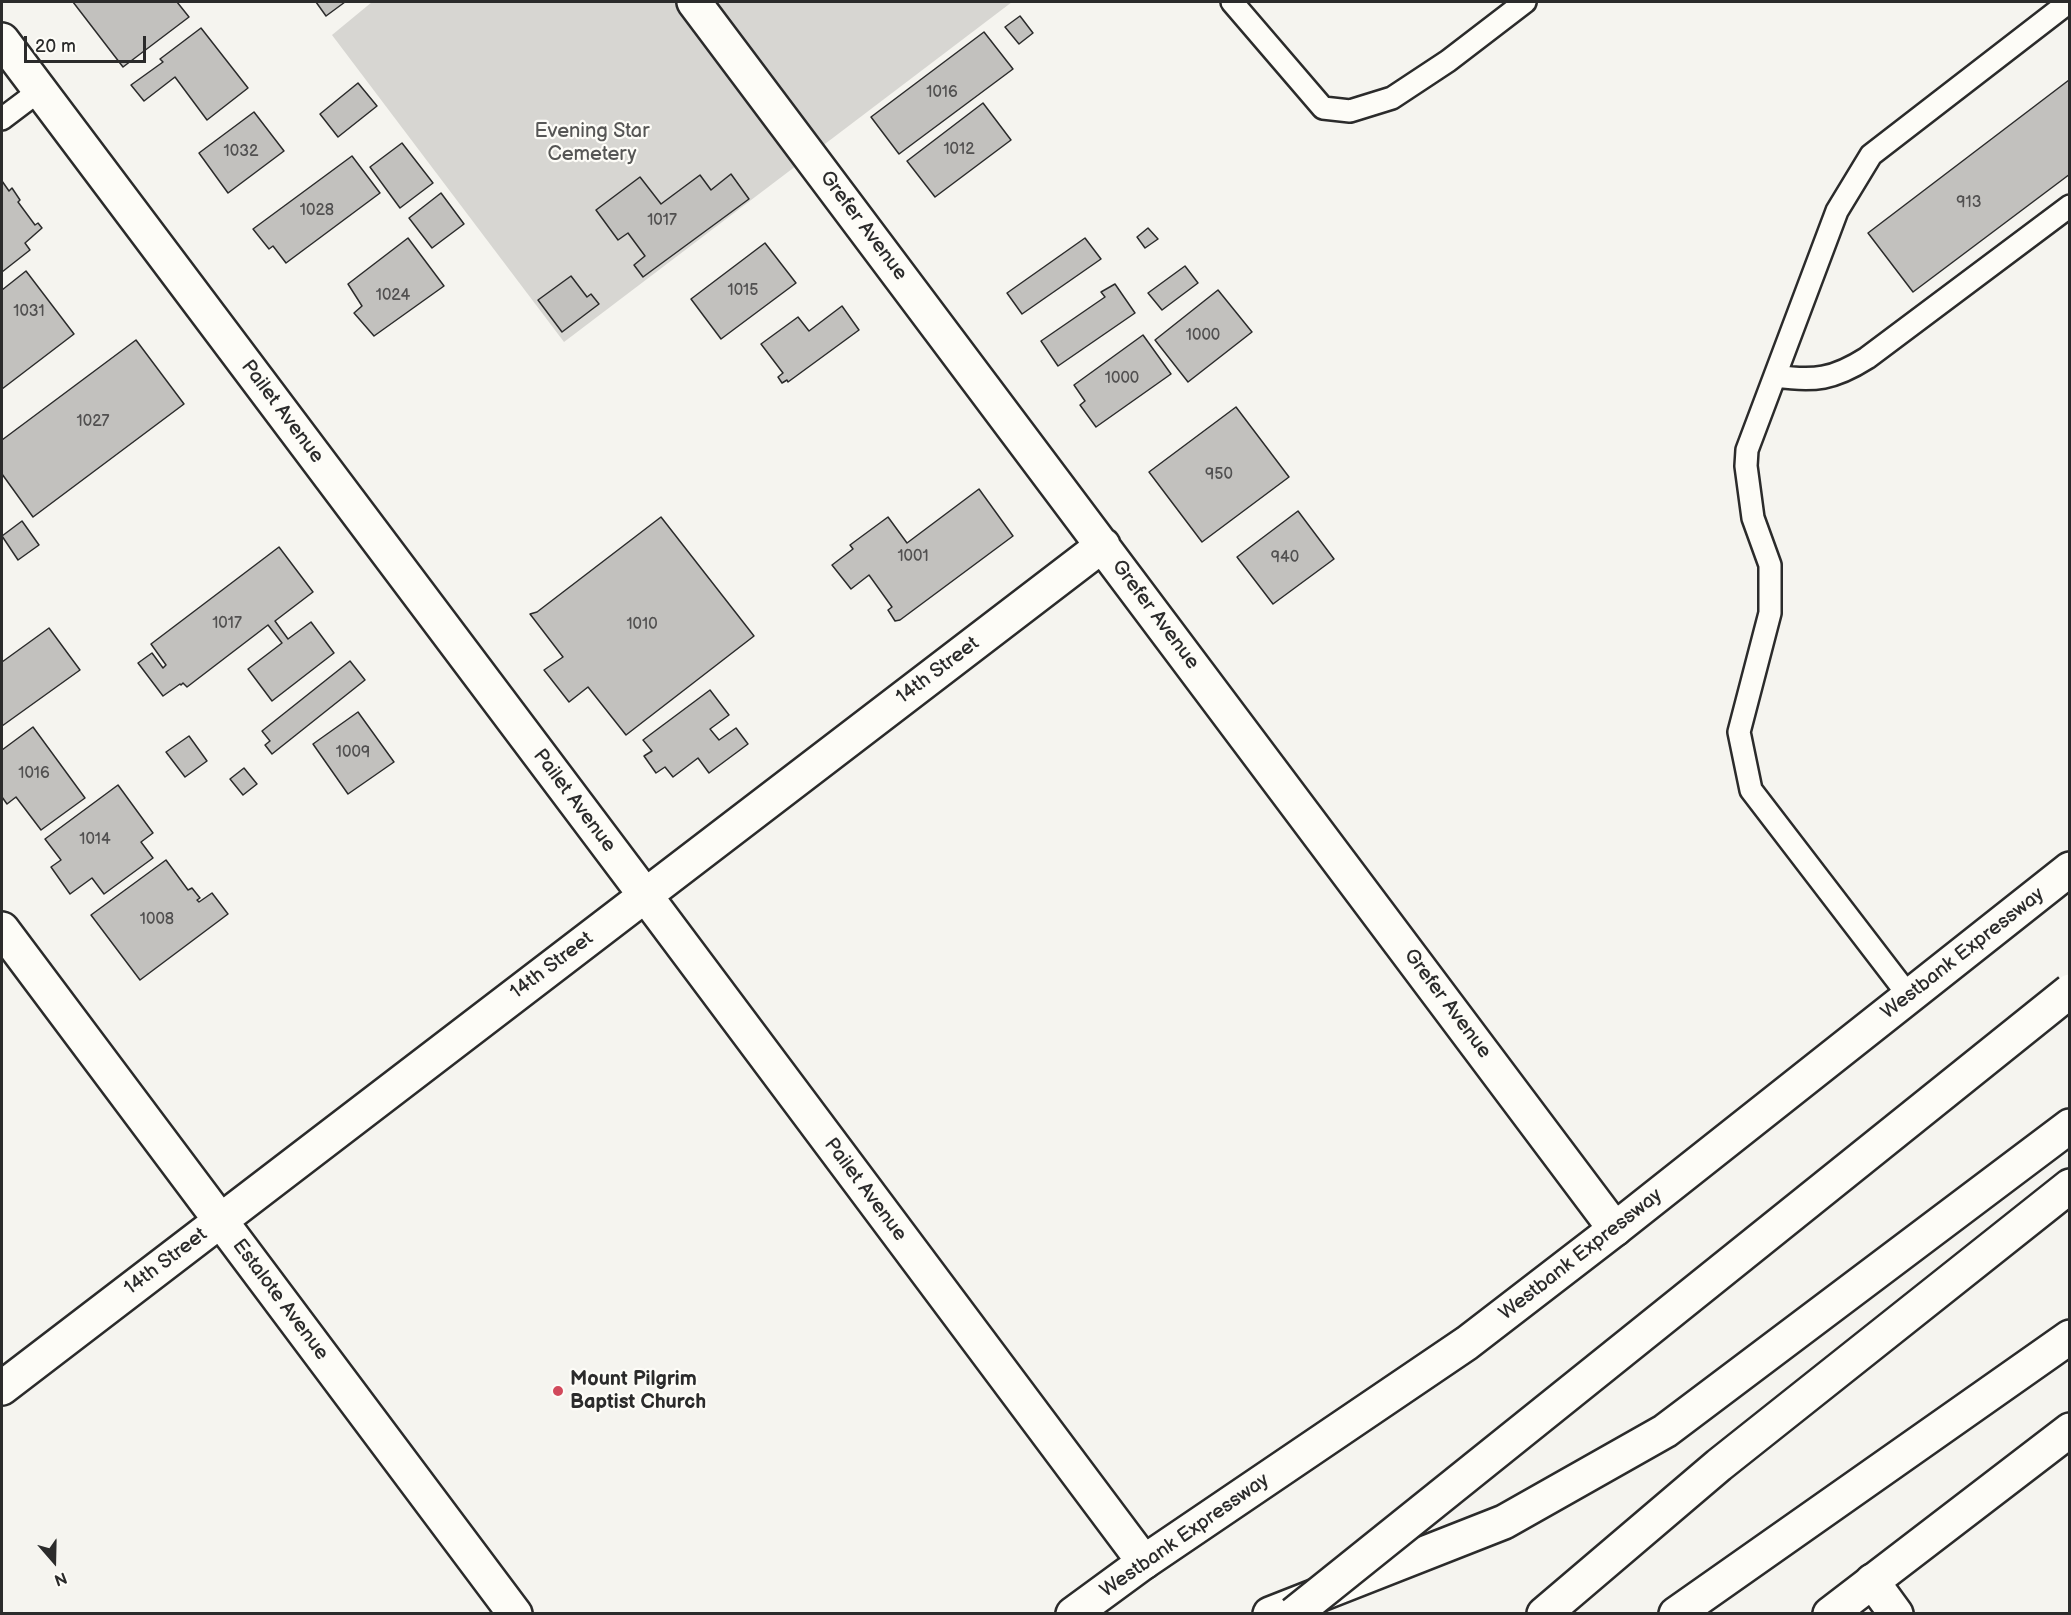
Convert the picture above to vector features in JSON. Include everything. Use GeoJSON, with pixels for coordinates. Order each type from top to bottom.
{"type":"FeatureCollection","features":[{"type":"Feature","properties":{"kind":"main road","name":"Grefer Avenue"},"geometry":{"type":"LineString","coordinates":[[694,2],[1616,1229]]}},
{"type":"Feature","properties":{"kind":"main road","name":"Pailet Avenue"},"geometry":{"type":"LineString","coordinates":[[2,40],[1144,1562]]}},
{"type":"Feature","properties":{"kind":"main road","name":"14th Street"},"geometry":{"type":"LineString","coordinates":[[2,1388],[1103,545]]}},
{"type":"Feature","properties":{"kind":"main road","name":"Westbank Expressway"},"geometry":{"type":"LineString","coordinates":[[1073,1614],[1144,1562],[1467,1343],[1616,1229],[2070,869]]}},
{"type":"Feature","properties":{"kind":"main road","name":"Estalote Avenue"},"geometry":{"type":"LineString","coordinates":[[2,929],[515,1614]]}},
{"type":"Feature","properties":{"kind":"main road"},"geometry":{"type":"LineString","coordinates":[[1294,1614],[2070,991]]}},
{"type":"Feature","properties":{"kind":"main road"},"geometry":{"type":"LineString","coordinates":[[1270,1614],[1504,1522],[1665,1431],[2070,1126]]}},
{"type":"Feature","properties":{"kind":"main road"},"geometry":{"type":"LineString","coordinates":[[1544,1614],[1719,1465],[2070,1186]]}},
{"type":"Feature","properties":{"kind":"main road"},"geometry":{"type":"LineString","coordinates":[[1676,1614],[2070,1337]]}},
{"type":"Feature","properties":{"kind":"main road"},"geometry":{"type":"LineString","coordinates":[[1830,1614],[2070,1430]]}},
{"type":"Feature","properties":{"kind":"main road"},"geometry":{"type":"LineString","coordinates":[[1872,1581],[1896,1614]]}},
{"type":"Feature","properties":{"kind":"lane"},"geometry":{"type":"LineString","coordinates":[[1232,2],[1323,108],[1350,111],[1392,98],[1448,61],[1525,2]]}},
{"type":"Feature","properties":{"kind":"lane"},"geometry":{"type":"LineString","coordinates":[[1909,996],[1751,790],[1739,732],[1770,613],[1770,566],[1753,518],[1746,466],[1748,450],[1757,420],[1776,376],[1837,211],[1871,156],[2069,2]]}},
{"type":"Feature","properties":{"kind":"lane"},"geometry":{"type":"LineString","coordinates":[[2,118],[39,91]]}},
{"type":"Feature","properties":{"kind":"lane"},"geometry":{"type":"LineString","coordinates":[[1776,376],[1801,380],[1845,372],[2070,206]]}},
{"type":"Feature","properties":{"kind":"green space","name":"Evening Star Cemetery"},"geometry":{"type":"Polygon","coordinates":[[[372,2],[1012,2],[564,342],[332,35],[372,2]]]}},
{"type":"Feature","properties":{"kind":"building"},"geometry":{"type":"Polygon","coordinates":[[[73,2],[177,2],[189,17],[123,67],[73,2]]]}},
{"type":"Feature","properties":{"kind":"building"},"geometry":{"type":"Polygon","coordinates":[[[316,2],[345,2],[326,16],[316,2]]]}},
{"type":"Feature","properties":{"kind":"building"},"geometry":{"type":"Polygon","coordinates":[[[1020,16],[1033,33],[1019,44],[1005,27],[1020,16]]]}},
{"type":"Feature","properties":{"kind":"building"},"geometry":{"type":"Polygon","coordinates":[[[201,28],[248,88],[207,120],[175,77],[144,101],[131,85],[163,62],[160,59],[201,28]]]}},
{"type":"Feature","properties":{"kind":"building"},"geometry":{"type":"Polygon","coordinates":[[[984,32],[1013,69],[899,154],[871,117],[984,32]]]}},
{"type":"Feature","properties":{"kind":"building"},"geometry":{"type":"Polygon","coordinates":[[[2069,80],[2070,174],[1913,292],[1868,233],[2069,80]]]}},
{"type":"Feature","properties":{"kind":"building"},"geometry":{"type":"Polygon","coordinates":[[[358,83],[377,106],[338,137],[320,114],[358,83]]]}},
{"type":"Feature","properties":{"kind":"building"},"geometry":{"type":"Polygon","coordinates":[[[983,103],[1011,140],[935,197],[907,161],[983,103]]]}},
{"type":"Feature","properties":{"kind":"building"},"geometry":{"type":"Polygon","coordinates":[[[254,112],[284,151],[228,193],[199,153],[254,112]]]}},
{"type":"Feature","properties":{"kind":"building"},"geometry":{"type":"Polygon","coordinates":[[[402,143],[433,183],[400,208],[370,167],[402,143]]]}},
{"type":"Feature","properties":{"kind":"building"},"geometry":{"type":"Polygon","coordinates":[[[352,156],[380,193],[286,263],[273,246],[269,249],[253,229],[352,156]]]}},
{"type":"Feature","properties":{"kind":"building"},"geometry":{"type":"Polygon","coordinates":[[[731,174],[749,199],[643,277],[634,265],[645,256],[628,233],[618,240],[596,210],[640,177],[661,204],[700,175],[711,190],[731,174]]]}},
{"type":"Feature","properties":{"kind":"building"},"geometry":{"type":"Polygon","coordinates":[[[2,181],[9,191],[12,188],[20,200],[18,202],[35,225],[38,223],[42,228],[25,243],[30,250],[2,272],[2,181]]]}},
{"type":"Feature","properties":{"kind":"building"},"geometry":{"type":"Polygon","coordinates":[[[441,193],[464,224],[432,248],[409,218],[441,193]]]}},
{"type":"Feature","properties":{"kind":"building"},"geometry":{"type":"Polygon","coordinates":[[[1148,228],[1158,239],[1145,248],[1137,237],[1148,228]]]}},
{"type":"Feature","properties":{"kind":"building"},"geometry":{"type":"Polygon","coordinates":[[[408,238],[444,286],[374,336],[354,313],[362,306],[348,284],[408,238]]]}},
{"type":"Feature","properties":{"kind":"building"},"geometry":{"type":"Polygon","coordinates":[[[1085,238],[1101,259],[1022,314],[1007,293],[1085,238]]]}},
{"type":"Feature","properties":{"kind":"building"},"geometry":{"type":"Polygon","coordinates":[[[765,243],[796,283],[721,339],[691,299],[765,243]]]}},
{"type":"Feature","properties":{"kind":"building"},"geometry":{"type":"Polygon","coordinates":[[[1185,266],[1198,283],[1162,310],[1148,293],[1185,266]]]}},
{"type":"Feature","properties":{"kind":"building"},"geometry":{"type":"Polygon","coordinates":[[[26,271],[74,334],[2,389],[2,290],[26,271]]]}},
{"type":"Feature","properties":{"kind":"building"},"geometry":{"type":"Polygon","coordinates":[[[571,276],[587,297],[591,294],[599,304],[562,332],[538,300],[571,276]]]}},
{"type":"Feature","properties":{"kind":"building"},"geometry":{"type":"Polygon","coordinates":[[[1115,284],[1135,313],[1058,366],[1041,341],[1105,297],[1101,292],[1115,284]]]}},
{"type":"Feature","properties":{"kind":"building"},"geometry":{"type":"Polygon","coordinates":[[[1218,290],[1252,332],[1188,382],[1155,340],[1218,290]]]}},
{"type":"Feature","properties":{"kind":"building"},"geometry":{"type":"Polygon","coordinates":[[[842,306],[859,330],[788,382],[787,380],[782,383],[778,377],[783,373],[761,344],[798,317],[809,331],[842,306]]]}},
{"type":"Feature","properties":{"kind":"building"},"geometry":{"type":"Polygon","coordinates":[[[1143,335],[1171,374],[1096,427],[1080,405],[1085,401],[1074,385],[1143,335]]]}},
{"type":"Feature","properties":{"kind":"building"},"geometry":{"type":"Polygon","coordinates":[[[136,340],[184,404],[33,517],[2,474],[2,440],[136,340]]]}},
{"type":"Feature","properties":{"kind":"building"},"geometry":{"type":"Polygon","coordinates":[[[1236,407],[1289,477],[1202,542],[1149,472],[1236,407]]]}},
{"type":"Feature","properties":{"kind":"building"},"geometry":{"type":"Polygon","coordinates":[[[979,489],[1013,536],[900,620],[895,621],[888,610],[892,607],[869,575],[851,589],[832,565],[853,549],[850,545],[888,517],[907,543],[979,489]]]}},
{"type":"Feature","properties":{"kind":"building"},"geometry":{"type":"Polygon","coordinates":[[[1298,511],[1334,559],[1273,604],[1237,557],[1298,511]]]}},
{"type":"Feature","properties":{"kind":"building"},"geometry":{"type":"Polygon","coordinates":[[[661,517],[754,636],[626,735],[588,687],[569,702],[544,670],[563,657],[530,614],[537,612],[661,517]]]}},
{"type":"Feature","properties":{"kind":"building"},"geometry":{"type":"Polygon","coordinates":[[[22,521],[39,545],[18,560],[2,536],[22,521]]]}},
{"type":"Feature","properties":{"kind":"building"},"geometry":{"type":"Polygon","coordinates":[[[279,547],[313,592],[275,621],[288,639],[311,622],[334,653],[272,701],[248,669],[282,643],[268,625],[187,687],[183,683],[180,684],[163,696],[138,663],[152,653],[163,668],[166,665],[151,644],[279,547]]]}},
{"type":"Feature","properties":{"kind":"building"},"geometry":{"type":"Polygon","coordinates":[[[49,628],[80,670],[2,726],[2,662],[49,628]]]}},
{"type":"Feature","properties":{"kind":"building"},"geometry":{"type":"Polygon","coordinates":[[[350,661],[365,680],[272,754],[265,745],[270,741],[262,731],[350,661]]]}},
{"type":"Feature","properties":{"kind":"building"},"geometry":{"type":"Polygon","coordinates":[[[710,690],[729,715],[710,729],[719,740],[736,728],[748,744],[709,773],[698,758],[673,777],[665,767],[656,773],[644,756],[652,751],[643,740],[710,690]]]}},
{"type":"Feature","properties":{"kind":"building"},"geometry":{"type":"Polygon","coordinates":[[[358,712],[394,762],[348,794],[313,744],[358,712]]]}},
{"type":"Feature","properties":{"kind":"building"},"geometry":{"type":"Polygon","coordinates":[[[33,727],[85,798],[41,830],[16,797],[7,804],[2,797],[2,750],[33,727]]]}},
{"type":"Feature","properties":{"kind":"building"},"geometry":{"type":"Polygon","coordinates":[[[189,736],[207,761],[185,777],[166,752],[189,736]]]}},
{"type":"Feature","properties":{"kind":"building"},"geometry":{"type":"Polygon","coordinates":[[[244,768],[257,784],[243,795],[230,779],[244,768]]]}},
{"type":"Feature","properties":{"kind":"building"},"geometry":{"type":"Polygon","coordinates":[[[118,785],[153,833],[141,842],[153,858],[104,894],[92,878],[70,894],[51,867],[61,860],[45,839],[118,785]]]}},
{"type":"Feature","properties":{"kind":"building"},"geometry":{"type":"Polygon","coordinates":[[[166,860],[188,890],[192,888],[200,898],[197,900],[199,902],[212,893],[228,914],[140,980],[91,915],[166,860]]]}},
{"type":"Feature","properties":{"kind":"place","name":"Mount Pilgrim Baptist Church"},"geometry":{"type":"Point","coordinates":[558,1391]}}]}
